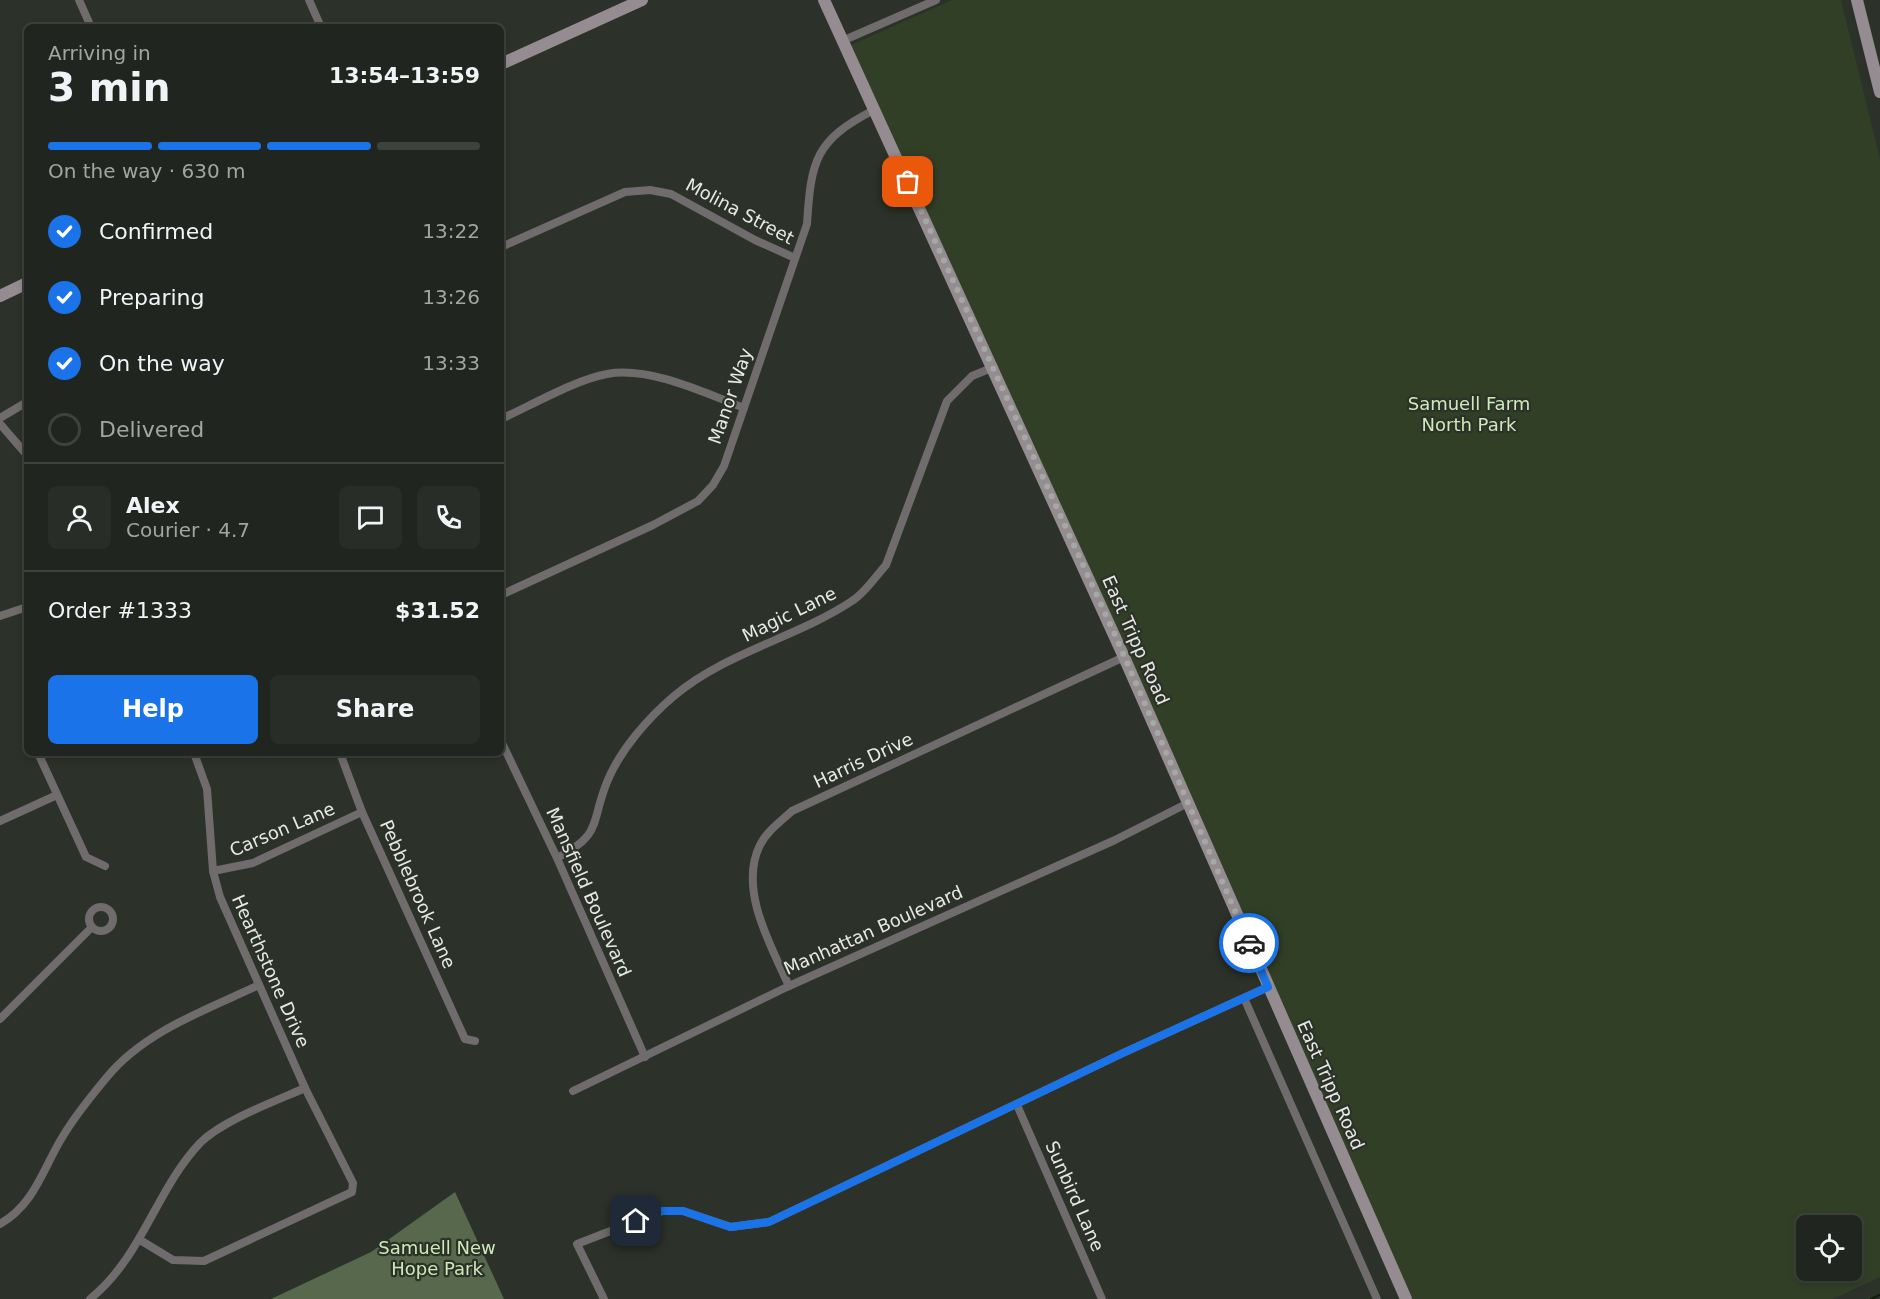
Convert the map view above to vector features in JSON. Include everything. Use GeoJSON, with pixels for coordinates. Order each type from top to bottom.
{"type":"FeatureCollection","features":[{"type":"Feature","properties":{"kind":"street"},"geometry":{"type":"LineString","coordinates":[[79,0],[90,24]]}},
{"type":"Feature","properties":{"kind":"street"},"geometry":{"type":"LineString","coordinates":[[309,0],[320,24]]}},
{"type":"Feature","properties":{"kind":"street"},"geometry":{"type":"LineString","coordinates":[[504,63],[642,0]]}},
{"type":"Feature","properties":{"kind":"street","name":"East Tripp Road"},"geometry":{"type":"LineString","coordinates":[[824,0],[994,367],[1124,657],[1406,1299]]}},
{"type":"Feature","properties":{"kind":"street"},"geometry":{"type":"LineString","coordinates":[[842,41],[936,0]]}},
{"type":"Feature","properties":{"kind":"street"},"geometry":{"type":"LineString","coordinates":[[1857,0],[1880,92]]}},
{"type":"Feature","properties":{"kind":"street","name":"Manor Way"},"geometry":{"type":"LineString","coordinates":[[504,594],[653,525],[698,501],[713,485],[724,466],[807,224],[810,183],[818,157],[828,142],[846,124],[874,110]]}},
{"type":"Feature","properties":{"kind":"street","name":"Molina Street"},"geometry":{"type":"LineString","coordinates":[[504,246],[625,192],[650,190],[671,194],[755,240],[795,258]]}},
{"type":"Feature","properties":{"kind":"street"},"geometry":{"type":"LineString","coordinates":[[0,296],[24,284]]}},
{"type":"Feature","properties":{"kind":"street","name":"Magic Lane"},"geometry":{"type":"LineString","coordinates":[[557,858],[579,847],[587,839],[594,826],[607,781],[621,758],[647,722],[675,695],[710,671],[824,618],[855,600],[886,565],[946,401],[972,376],[994,367]]}},
{"type":"Feature","properties":{"kind":"street"},"geometry":{"type":"LineString","coordinates":[[504,418],[591,378],[618,372],[642,374],[744,408]]}},
{"type":"Feature","properties":{"kind":"street"},"geometry":{"type":"LineString","coordinates":[[0,418],[24,404]]}},
{"type":"Feature","properties":{"kind":"street"},"geometry":{"type":"LineString","coordinates":[[0,424],[24,452]]}},
{"type":"Feature","properties":{"kind":"street"},"geometry":{"type":"LineString","coordinates":[[0,616],[24,608]]}},
{"type":"Feature","properties":{"kind":"street","name":"Harris Drive"},"geometry":{"type":"LineString","coordinates":[[789,986],[756,909],[753,873],[756,858],[760,844],[774,828],[792,811],[1124,657]]}},
{"type":"Feature","properties":{"kind":"street","name":"Mansfield Boulevard"},"geometry":{"type":"LineString","coordinates":[[504,747],[557,858],[645,1057]]}},
{"type":"Feature","properties":{"kind":"street"},"geometry":{"type":"LineString","coordinates":[[39,756],[86,857],[105,866]]}},
{"type":"Feature","properties":{"kind":"street","name":"Hearthstone Drive"},"geometry":{"type":"LineString","coordinates":[[140,1240],[173,1260],[204,1261],[352,1192],[353,1183],[306,1088],[224,909],[213,871],[208,796],[195,756]]}},
{"type":"Feature","properties":{"kind":"street","name":"Pebblebrook Lane"},"geometry":{"type":"LineString","coordinates":[[341,756],[362,812],[465,1039],[475,1041]]}},
{"type":"Feature","properties":{"kind":"street"},"geometry":{"type":"LineString","coordinates":[[0,821],[57,795]]}},
{"type":"Feature","properties":{"kind":"street","name":"Manhattan Boulevard"},"geometry":{"type":"LineString","coordinates":[[573,1091],[789,986],[1115,840],[1188,803]]}},
{"type":"Feature","properties":{"kind":"street","name":"Carson Lane"},"geometry":{"type":"LineString","coordinates":[[213,871],[253,863],[362,812]]}},
{"type":"Feature","properties":{"kind":"street"},"geometry":{"type":"LineString","coordinates":[[0,1019],[92,927]]}},
{"type":"Feature","properties":{"kind":"street"},"geometry":{"type":"LineString","coordinates":[[0,1224],[27,1201],[63,1136],[108,1075],[132,1053],[170,1026],[259,985]]}},
{"type":"Feature","properties":{"kind":"street"},"geometry":{"type":"LineString","coordinates":[[603,1299],[577,1244],[662,1211],[683,1211],[730,1227],[769,1222],[1017,1106],[1123,1053],[1268,987]]}},
{"type":"Feature","properties":{"kind":"street"},"geometry":{"type":"LineString","coordinates":[[1244,998],[1377,1299]]}},
{"type":"Feature","properties":{"kind":"street"},"geometry":{"type":"LineString","coordinates":[[90,1299],[123,1267],[140,1240],[175,1173],[202,1141],[229,1124],[306,1088]]}},
{"type":"Feature","properties":{"kind":"street","name":"Sunbird Lane"},"geometry":{"type":"LineString","coordinates":[[1017,1106],[1102,1299]]}},
{"type":"Feature","properties":{"kind":"green space","name":"Samuell Farm North Park"},"geometry":{"type":"Polygon","coordinates":[[[952,0],[1841,0],[1880,159],[1880,1277],[1833,1299],[1412,1299],[1265,970],[1194,801],[849,46],[952,0]]]}},
{"type":"Feature","properties":{"kind":"green space","name":"Samuell New Hope Park"},"geometry":{"type":"Polygon","coordinates":[[[455,1192],[504,1299],[271,1299],[371,1252],[455,1192]]]}},
{"type":"Feature","properties":{"kind":"waterway"},"geometry":{"type":"LineString","coordinates":[[1871,1299],[1880,1295]]}},
{"type":"Feature","properties":{"kind":"way so far"},"geometry":{"type":"LineString","coordinates":[[908,182],[1115,635],[1249,943]]}},
{"type":"Feature","properties":{"kind":"route"},"geometry":{"type":"LineString","coordinates":[[636,1221],[662,1211],[683,1211],[730,1227],[769,1222],[1017,1106],[1123,1053],[1268,987],[1249,943]]}}]}
